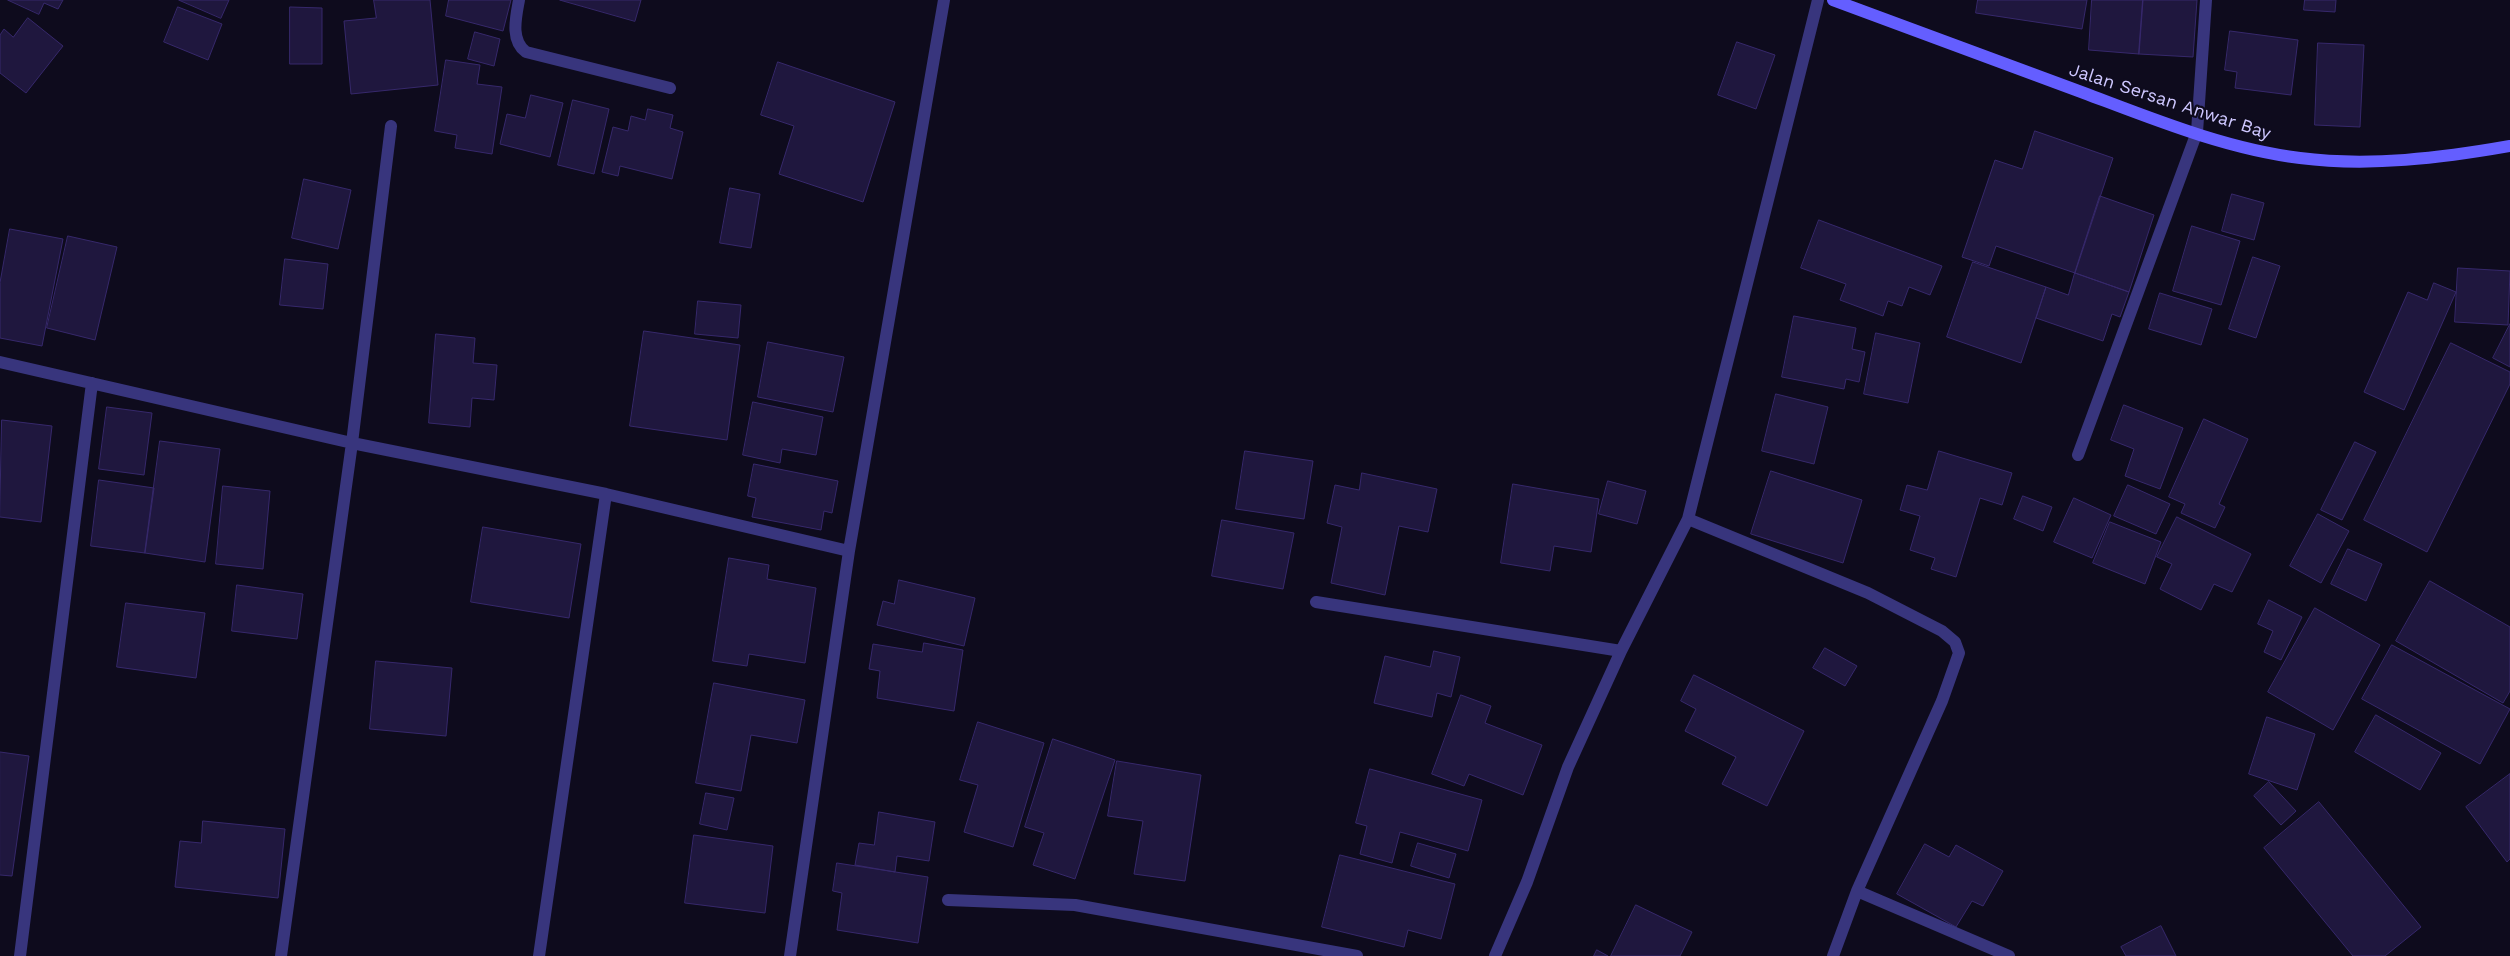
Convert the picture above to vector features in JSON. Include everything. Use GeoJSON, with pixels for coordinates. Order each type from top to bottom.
{"type":"FeatureCollection","features":[{"type":"Feature","properties":{"kind":"main road","name":"Jalan Sersan Anwar Bay"},"geometry":{"type":"LineString","coordinates":[[1833,0],[2131,111],[2234,145],[2302,159],[2377,161],[2472,153],[2510,146]]}},
{"type":"Feature","properties":{"kind":"street"},"geometry":{"type":"LineString","coordinates":[[519,0],[515,35],[518,43],[526,52],[670,88]]}},
{"type":"Feature","properties":{"kind":"street"},"geometry":{"type":"LineString","coordinates":[[790,956],[849,551],[944,0]]}},
{"type":"Feature","properties":{"kind":"street"},"geometry":{"type":"LineString","coordinates":[[1495,956],[1527,882],[1568,767],[1622,651],[1688,519],[1818,0]]}},
{"type":"Feature","properties":{"kind":"street"},"geometry":{"type":"LineString","coordinates":[[2078,456],[2197,132],[2206,0]]}},
{"type":"Feature","properties":{"kind":"street"},"geometry":{"type":"LineString","coordinates":[[282,956],[352,443],[391,126]]}},
{"type":"Feature","properties":{"kind":"street"},"geometry":{"type":"LineString","coordinates":[[0,362],[352,443],[606,494],[849,551]]}},
{"type":"Feature","properties":{"kind":"street"},"geometry":{"type":"LineString","coordinates":[[20,956],[92,383]]}},
{"type":"Feature","properties":{"kind":"street"},"geometry":{"type":"LineString","coordinates":[[539,956],[606,494]]}},
{"type":"Feature","properties":{"kind":"street"},"geometry":{"type":"LineString","coordinates":[[1688,519],[1868,593],[1942,630],[1955,642],[1959,658],[1946,693],[1857,891],[1833,956]]}},
{"type":"Feature","properties":{"kind":"street"},"geometry":{"type":"LineString","coordinates":[[1316,602],[1622,651]]}},
{"type":"Feature","properties":{"kind":"street"},"geometry":{"type":"LineString","coordinates":[[1857,891],[2009,956]]}},
{"type":"Feature","properties":{"kind":"street"},"geometry":{"type":"LineString","coordinates":[[948,900],[1075,905],[1357,956]]}},
{"type":"Feature","properties":{"kind":"building"},"geometry":{"type":"Polygon","coordinates":[[[8,0],[63,0],[58,9],[44,3],[39,14],[8,0]]]}},
{"type":"Feature","properties":{"kind":"building"},"geometry":{"type":"Polygon","coordinates":[[[179,0],[229,0],[221,18],[179,0]]]}},
{"type":"Feature","properties":{"kind":"building"},"geometry":{"type":"Polygon","coordinates":[[[374,0],[430,0],[438,85],[351,94],[344,21],[376,18],[374,0]]]}},
{"type":"Feature","properties":{"kind":"building"},"geometry":{"type":"Polygon","coordinates":[[[449,0],[511,0],[503,31],[446,16],[449,0]]]}},
{"type":"Feature","properties":{"kind":"building"},"geometry":{"type":"Polygon","coordinates":[[[560,0],[641,0],[635,21],[560,0]]]}},
{"type":"Feature","properties":{"kind":"building"},"geometry":{"type":"Polygon","coordinates":[[[1978,0],[2087,0],[2082,29],[1976,13],[1978,0]]]}},
{"type":"Feature","properties":{"kind":"building"},"geometry":{"type":"Polygon","coordinates":[[[2092,0],[2143,0],[2139,54],[2089,50],[2092,0]]]}},
{"type":"Feature","properties":{"kind":"building"},"geometry":{"type":"Polygon","coordinates":[[[2143,0],[2197,0],[2193,57],[2139,54],[2143,0]]]}},
{"type":"Feature","properties":{"kind":"building"},"geometry":{"type":"Polygon","coordinates":[[[2305,0],[2336,0],[2335,12],[2304,10],[2305,0]]]}},
{"type":"Feature","properties":{"kind":"building"},"geometry":{"type":"Polygon","coordinates":[[[178,7],[222,24],[208,60],[164,42],[178,7]]]}},
{"type":"Feature","properties":{"kind":"building"},"geometry":{"type":"Polygon","coordinates":[[[290,7],[322,8],[322,64],[290,64],[290,7]]]}},
{"type":"Feature","properties":{"kind":"building"},"geometry":{"type":"Polygon","coordinates":[[[28,18],[63,46],[26,93],[0,73],[0,35],[4,29],[13,37],[28,18]]]}},
{"type":"Feature","properties":{"kind":"building"},"geometry":{"type":"Polygon","coordinates":[[[2230,31],[2298,40],[2291,95],[2235,88],[2237,72],[2225,70],[2230,31]]]}},
{"type":"Feature","properties":{"kind":"building"},"geometry":{"type":"Polygon","coordinates":[[[475,32],[500,39],[494,66],[468,59],[475,32]]]}},
{"type":"Feature","properties":{"kind":"building"},"geometry":{"type":"Polygon","coordinates":[[[1737,42],[1775,55],[1756,109],[1718,95],[1737,42]]]}},
{"type":"Feature","properties":{"kind":"building"},"geometry":{"type":"Polygon","coordinates":[[[2318,43],[2364,45],[2360,127],[2315,125],[2318,43]]]}},
{"type":"Feature","properties":{"kind":"building"},"geometry":{"type":"Polygon","coordinates":[[[446,60],[480,65],[477,84],[502,87],[492,154],[455,148],[457,135],[435,131],[446,60]]]}},
{"type":"Feature","properties":{"kind":"building"},"geometry":{"type":"Polygon","coordinates":[[[778,62],[895,102],[863,202],[779,174],[794,126],[761,115],[778,62]]]}},
{"type":"Feature","properties":{"kind":"building"},"geometry":{"type":"Polygon","coordinates":[[[531,95],[563,103],[550,157],[500,144],[507,114],[525,118],[531,95]]]}},
{"type":"Feature","properties":{"kind":"building"},"geometry":{"type":"Polygon","coordinates":[[[573,100],[609,109],[594,174],[558,165],[573,100]]]}},
{"type":"Feature","properties":{"kind":"building"},"geometry":{"type":"Polygon","coordinates":[[[648,109],[673,115],[670,128],[683,132],[672,179],[620,166],[618,176],[602,172],[613,127],[628,131],[631,116],[645,120],[648,109]]]}},
{"type":"Feature","properties":{"kind":"building"},"geometry":{"type":"Polygon","coordinates":[[[2035,131],[2113,158],[2075,273],[1996,246],[1989,266],[1962,257],[1995,160],[2022,169],[2035,131]]]}},
{"type":"Feature","properties":{"kind":"building"},"geometry":{"type":"Polygon","coordinates":[[[304,179],[351,190],[338,249],[292,238],[304,179]]]}},
{"type":"Feature","properties":{"kind":"building"},"geometry":{"type":"Polygon","coordinates":[[[730,188],[760,194],[751,248],[720,243],[730,188]]]}},
{"type":"Feature","properties":{"kind":"building"},"geometry":{"type":"Polygon","coordinates":[[[2232,194],[2264,203],[2254,240],[2222,231],[2232,194]]]}},
{"type":"Feature","properties":{"kind":"building"},"geometry":{"type":"Polygon","coordinates":[[[2100,196],[2154,215],[2129,292],[2075,273],[2100,196]]]}},
{"type":"Feature","properties":{"kind":"building"},"geometry":{"type":"Polygon","coordinates":[[[1819,220],[1942,266],[1930,295],[1909,287],[1902,306],[1888,301],[1883,316],[1840,300],[1846,284],[1801,268],[1819,220]]]}},
{"type":"Feature","properties":{"kind":"building"},"geometry":{"type":"Polygon","coordinates":[[[2192,226],[2240,241],[2221,305],[2173,291],[2192,226]]]}},
{"type":"Feature","properties":{"kind":"building"},"geometry":{"type":"Polygon","coordinates":[[[10,229],[63,239],[42,346],[0,338],[0,283],[10,229]]]}},
{"type":"Feature","properties":{"kind":"building"},"geometry":{"type":"Polygon","coordinates":[[[68,236],[117,247],[95,340],[47,328],[68,236]]]}},
{"type":"Feature","properties":{"kind":"building"},"geometry":{"type":"Polygon","coordinates":[[[2253,257],[2280,266],[2256,338],[2229,329],[2253,257]]]}},
{"type":"Feature","properties":{"kind":"building"},"geometry":{"type":"Polygon","coordinates":[[[285,259],[328,264],[323,309],[280,305],[285,259]]]}},
{"type":"Feature","properties":{"kind":"building"},"geometry":{"type":"Polygon","coordinates":[[[1973,262],[2046,287],[2021,363],[1947,337],[1973,262]]]}},
{"type":"Feature","properties":{"kind":"building"},"geometry":{"type":"Polygon","coordinates":[[[2458,268],[2510,271],[2508,325],[2455,322],[2458,268]]]}},
{"type":"Feature","properties":{"kind":"building"},"geometry":{"type":"Polygon","coordinates":[[[2075,273],[2129,292],[2120,317],[2112,314],[2103,341],[2036,318],[2046,287],[2068,295],[2075,273]]]}},
{"type":"Feature","properties":{"kind":"building"},"geometry":{"type":"Polygon","coordinates":[[[2434,283],[2456,292],[2404,410],[2364,392],[2408,292],[2427,300],[2434,283]]]}},
{"type":"Feature","properties":{"kind":"building"},"geometry":{"type":"Polygon","coordinates":[[[2160,293],[2212,309],[2201,345],[2149,329],[2160,293]]]}},
{"type":"Feature","properties":{"kind":"building"},"geometry":{"type":"Polygon","coordinates":[[[698,301],[741,305],[738,338],[695,334],[698,301]]]}},
{"type":"Feature","properties":{"kind":"building"},"geometry":{"type":"Polygon","coordinates":[[[1794,316],[1856,328],[1852,349],[1865,352],[1859,382],[1846,379],[1844,389],[1782,377],[1794,316]]]}},
{"type":"Feature","properties":{"kind":"building"},"geometry":{"type":"Polygon","coordinates":[[[2510,324],[2510,367],[2493,358],[2510,324]]]}},
{"type":"Feature","properties":{"kind":"building"},"geometry":{"type":"Polygon","coordinates":[[[644,331],[740,345],[727,440],[630,426],[644,331]]]}},
{"type":"Feature","properties":{"kind":"building"},"geometry":{"type":"Polygon","coordinates":[[[1876,333],[1920,343],[1908,403],[1864,394],[1876,333]]]}},
{"type":"Feature","properties":{"kind":"building"},"geometry":{"type":"Polygon","coordinates":[[[436,334],[475,338],[473,363],[497,365],[494,400],[472,398],[470,427],[429,423],[436,334]]]}},
{"type":"Feature","properties":{"kind":"building"},"geometry":{"type":"Polygon","coordinates":[[[768,342],[844,357],[833,412],[758,397],[768,342]]]}},
{"type":"Feature","properties":{"kind":"building"},"geometry":{"type":"Polygon","coordinates":[[[2451,343],[2510,372],[2510,384],[2427,552],[2364,520],[2451,343]]]}},
{"type":"Feature","properties":{"kind":"building"},"geometry":{"type":"Polygon","coordinates":[[[1776,394],[1828,407],[1814,464],[1762,451],[1776,394]]]}},
{"type":"Feature","properties":{"kind":"building"},"geometry":{"type":"Polygon","coordinates":[[[753,402],[823,417],[816,455],[782,449],[780,463],[743,455],[753,402]]]}},
{"type":"Feature","properties":{"kind":"building"},"geometry":{"type":"Polygon","coordinates":[[[2124,405],[2183,428],[2160,489],[2125,476],[2134,449],[2111,440],[2124,405]]]}},
{"type":"Feature","properties":{"kind":"building"},"geometry":{"type":"Polygon","coordinates":[[[107,407],[152,413],[144,475],[99,469],[107,407]]]}},
{"type":"Feature","properties":{"kind":"building"},"geometry":{"type":"Polygon","coordinates":[[[2204,419],[2248,439],[2219,504],[2225,507],[2215,528],[2181,513],[2185,504],[2169,497],[2204,419]]]}},
{"type":"Feature","properties":{"kind":"building"},"geometry":{"type":"Polygon","coordinates":[[[2,420],[52,426],[41,522],[0,517],[2,420]]]}},
{"type":"Feature","properties":{"kind":"building"},"geometry":{"type":"Polygon","coordinates":[[[160,441],[220,449],[205,562],[145,553],[160,441]]]}},
{"type":"Feature","properties":{"kind":"building"},"geometry":{"type":"Polygon","coordinates":[[[2355,442],[2376,452],[2342,520],[2321,510],[2355,442]]]}},
{"type":"Feature","properties":{"kind":"building"},"geometry":{"type":"Polygon","coordinates":[[[1245,451],[1313,461],[1304,519],[1236,509],[1245,451]]]}},
{"type":"Feature","properties":{"kind":"building"},"geometry":{"type":"Polygon","coordinates":[[[1939,451],[2012,473],[2002,505],[1980,498],[1956,577],[1931,569],[1935,558],[1910,550],[1920,516],[1900,510],[1907,485],[1927,490],[1939,451]]]}},
{"type":"Feature","properties":{"kind":"building"},"geometry":{"type":"Polygon","coordinates":[[[754,464],[838,481],[832,513],[824,511],[821,530],[752,517],[756,498],[748,496],[754,464]]]}},
{"type":"Feature","properties":{"kind":"building"},"geometry":{"type":"Polygon","coordinates":[[[1771,471],[1862,500],[1843,563],[1751,534],[1771,471]]]}},
{"type":"Feature","properties":{"kind":"building"},"geometry":{"type":"Polygon","coordinates":[[[1362,473],[1437,489],[1428,532],[1399,526],[1385,595],[1331,583],[1342,527],[1327,523],[1335,485],[1359,490],[1362,473]]]}},
{"type":"Feature","properties":{"kind":"building"},"geometry":{"type":"Polygon","coordinates":[[[99,480],[154,488],[145,553],[91,546],[99,480]]]}},
{"type":"Feature","properties":{"kind":"building"},"geometry":{"type":"Polygon","coordinates":[[[1608,481],[1646,491],[1637,524],[1599,514],[1608,481]]]}},
{"type":"Feature","properties":{"kind":"building"},"geometry":{"type":"Polygon","coordinates":[[[1513,484],[1599,499],[1591,552],[1554,546],[1550,571],[1501,563],[1513,484]]]}},
{"type":"Feature","properties":{"kind":"building"},"geometry":{"type":"Polygon","coordinates":[[[2128,485],[2170,504],[2156,534],[2114,516],[2128,485]]]}},
{"type":"Feature","properties":{"kind":"building"},"geometry":{"type":"Polygon","coordinates":[[[223,486],[270,491],[263,569],[216,564],[223,486]]]}},
{"type":"Feature","properties":{"kind":"building"},"geometry":{"type":"Polygon","coordinates":[[[2023,496],[2052,507],[2043,531],[2014,519],[2023,496]]]}},
{"type":"Feature","properties":{"kind":"building"},"geometry":{"type":"Polygon","coordinates":[[[2074,498],[2111,515],[2092,558],[2054,542],[2074,498]]]}},
{"type":"Feature","properties":{"kind":"building"},"geometry":{"type":"Polygon","coordinates":[[[2318,514],[2349,531],[2321,583],[2290,566],[2318,514]]]}},
{"type":"Feature","properties":{"kind":"building"},"geometry":{"type":"Polygon","coordinates":[[[2177,517],[2251,554],[2232,592],[2214,584],[2201,610],[2160,589],[2172,564],[2157,557],[2177,517]]]}},
{"type":"Feature","properties":{"kind":"building"},"geometry":{"type":"Polygon","coordinates":[[[1222,520],[1294,533],[1283,589],[1212,576],[1222,520]]]}},
{"type":"Feature","properties":{"kind":"building"},"geometry":{"type":"Polygon","coordinates":[[[2110,522],[2161,542],[2145,584],[2093,563],[2110,522]]]}},
{"type":"Feature","properties":{"kind":"building"},"geometry":{"type":"Polygon","coordinates":[[[483,527],[581,544],[569,618],[471,602],[483,527]]]}},
{"type":"Feature","properties":{"kind":"building"},"geometry":{"type":"Polygon","coordinates":[[[2348,549],[2382,564],[2366,601],[2331,584],[2348,549]]]}},
{"type":"Feature","properties":{"kind":"building"},"geometry":{"type":"Polygon","coordinates":[[[729,558],[769,565],[767,579],[816,588],[805,663],[749,654],[747,666],[713,661],[729,558]]]}},
{"type":"Feature","properties":{"kind":"building"},"geometry":{"type":"Polygon","coordinates":[[[899,580],[975,598],[964,646],[877,625],[883,601],[894,604],[899,580]]]}},
{"type":"Feature","properties":{"kind":"building"},"geometry":{"type":"Polygon","coordinates":[[[2430,581],[2510,627],[2510,691],[2503,703],[2396,641],[2430,581]]]}},
{"type":"Feature","properties":{"kind":"building"},"geometry":{"type":"Polygon","coordinates":[[[237,585],[303,594],[297,639],[232,631],[237,585]]]}},
{"type":"Feature","properties":{"kind":"building"},"geometry":{"type":"Polygon","coordinates":[[[2269,600],[2302,617],[2281,660],[2264,652],[2273,631],[2258,624],[2269,600]]]}},
{"type":"Feature","properties":{"kind":"building"},"geometry":{"type":"Polygon","coordinates":[[[126,603],[205,613],[196,678],[117,667],[126,603]]]}},
{"type":"Feature","properties":{"kind":"building"},"geometry":{"type":"Polygon","coordinates":[[[2315,608],[2380,645],[2333,730],[2268,692],[2315,608]]]}},
{"type":"Feature","properties":{"kind":"building"},"geometry":{"type":"Polygon","coordinates":[[[924,643],[963,650],[954,711],[877,698],[880,671],[869,669],[873,644],[922,652],[924,643]]]}},
{"type":"Feature","properties":{"kind":"building"},"geometry":{"type":"Polygon","coordinates":[[[2392,645],[2510,709],[2480,764],[2362,699],[2392,645]]]}},
{"type":"Feature","properties":{"kind":"building"},"geometry":{"type":"Polygon","coordinates":[[[1825,648],[1857,666],[1845,686],[1813,668],[1825,648]]]}},
{"type":"Feature","properties":{"kind":"building"},"geometry":{"type":"Polygon","coordinates":[[[1434,651],[1460,657],[1451,697],[1437,693],[1432,717],[1374,703],[1385,656],[1430,667],[1434,651]]]}},
{"type":"Feature","properties":{"kind":"building"},"geometry":{"type":"Polygon","coordinates":[[[376,661],[452,668],[446,736],[370,729],[376,661]]]}},
{"type":"Feature","properties":{"kind":"building"},"geometry":{"type":"Polygon","coordinates":[[[1694,675],[1804,731],[1767,806],[1722,784],[1736,757],[1685,731],[1696,709],[1681,701],[1694,675]]]}},
{"type":"Feature","properties":{"kind":"building"},"geometry":{"type":"Polygon","coordinates":[[[714,683],[805,700],[797,743],[751,735],[741,791],[696,783],[714,683]]]}},
{"type":"Feature","properties":{"kind":"building"},"geometry":{"type":"Polygon","coordinates":[[[1461,695],[1491,706],[1485,723],[1542,745],[1523,795],[1469,774],[1464,786],[1432,774],[1461,695]]]}},
{"type":"Feature","properties":{"kind":"building"},"geometry":{"type":"Polygon","coordinates":[[[2376,715],[2441,753],[2420,790],[2355,752],[2376,715]]]}},
{"type":"Feature","properties":{"kind":"building"},"geometry":{"type":"Polygon","coordinates":[[[2267,717],[2315,734],[2297,790],[2249,774],[2267,717]]]}},
{"type":"Feature","properties":{"kind":"building"},"geometry":{"type":"Polygon","coordinates":[[[978,722],[1044,743],[1013,847],[964,832],[978,785],[960,780],[978,722]]]}},
{"type":"Feature","properties":{"kind":"building"},"geometry":{"type":"Polygon","coordinates":[[[1053,739],[1115,760],[1075,879],[1033,865],[1044,833],[1025,827],[1053,739]]]}},
{"type":"Feature","properties":{"kind":"building"},"geometry":{"type":"Polygon","coordinates":[[[0,752],[29,756],[12,876],[0,875],[0,752]]]}},
{"type":"Feature","properties":{"kind":"building"},"geometry":{"type":"Polygon","coordinates":[[[1117,761],[1201,775],[1185,881],[1134,874],[1143,821],[1108,816],[1117,761]]]}},
{"type":"Feature","properties":{"kind":"building"},"geometry":{"type":"Polygon","coordinates":[[[1370,769],[1482,800],[1468,851],[1400,832],[1392,863],[1360,854],[1367,826],[1356,823],[1370,769]]]}},
{"type":"Feature","properties":{"kind":"building"},"geometry":{"type":"Polygon","coordinates":[[[2510,774],[2510,859],[2507,862],[2466,807],[2510,774]]]}},
{"type":"Feature","properties":{"kind":"building"},"geometry":{"type":"Polygon","coordinates":[[[2269,782],[2296,811],[2281,825],[2254,796],[2269,782]]]}},
{"type":"Feature","properties":{"kind":"building"},"geometry":{"type":"Polygon","coordinates":[[[706,793],[734,798],[727,830],[700,824],[706,793]]]}},
{"type":"Feature","properties":{"kind":"building"},"geometry":{"type":"Polygon","coordinates":[[[2319,802],[2421,927],[2385,956],[2353,956],[2264,848],[2319,802]]]}},
{"type":"Feature","properties":{"kind":"building"},"geometry":{"type":"Polygon","coordinates":[[[879,812],[935,822],[929,861],[897,856],[895,872],[855,865],[859,843],[874,845],[879,812]]]}},
{"type":"Feature","properties":{"kind":"building"},"geometry":{"type":"Polygon","coordinates":[[[203,821],[285,829],[278,898],[175,887],[180,841],[201,843],[203,821]]]}},
{"type":"Feature","properties":{"kind":"building"},"geometry":{"type":"Polygon","coordinates":[[[694,835],[773,846],[765,913],[685,903],[694,835]]]}},
{"type":"Feature","properties":{"kind":"building"},"geometry":{"type":"Polygon","coordinates":[[[1418,843],[1456,854],[1449,878],[1411,866],[1418,843]]]}},
{"type":"Feature","properties":{"kind":"building"},"geometry":{"type":"Polygon","coordinates":[[[1925,844],[1949,857],[1956,845],[2003,871],[1983,906],[1972,901],[1956,927],[1897,894],[1925,844]]]}},
{"type":"Feature","properties":{"kind":"building"},"geometry":{"type":"Polygon","coordinates":[[[1340,855],[1455,884],[1441,939],[1408,930],[1404,947],[1322,927],[1340,855]]]}},
{"type":"Feature","properties":{"kind":"building"},"geometry":{"type":"Polygon","coordinates":[[[837,863],[928,877],[918,943],[837,930],[842,893],[833,891],[837,863]]]}},
{"type":"Feature","properties":{"kind":"building"},"geometry":{"type":"Polygon","coordinates":[[[1636,905],[1692,932],[1680,956],[1611,956],[1636,905]]]}},
{"type":"Feature","properties":{"kind":"building"},"geometry":{"type":"Polygon","coordinates":[[[2161,926],[2176,956],[2126,956],[2121,947],[2161,926]]]}},
{"type":"Feature","properties":{"kind":"building"},"geometry":{"type":"Polygon","coordinates":[[[1597,950],[1608,956],[1594,956],[1597,950]]]}}]}
